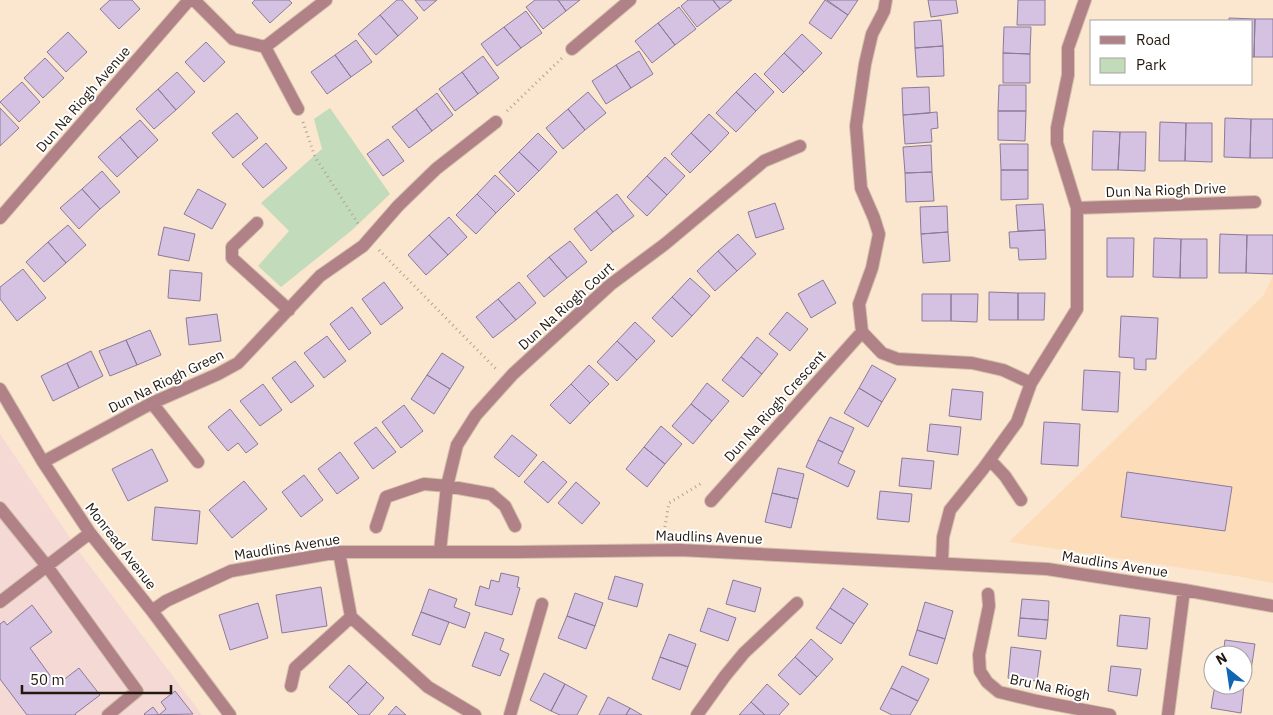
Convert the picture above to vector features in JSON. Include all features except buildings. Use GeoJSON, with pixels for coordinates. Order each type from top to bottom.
{"type":"FeatureCollection","features":[{"type":"Feature","properties":{"kind":"street","name":"Dun Na Riogh Avenue"},"geometry":{"type":"LineString","coordinates":[[0,218],[188,0]]}},
{"type":"Feature","properties":{"kind":"street"},"geometry":{"type":"LineString","coordinates":[[194,0],[233,39],[265,47],[298,109]]}},
{"type":"Feature","properties":{"kind":"street"},"geometry":{"type":"LineString","coordinates":[[265,47],[326,0]]}},
{"type":"Feature","properties":{"kind":"street"},"geometry":{"type":"LineString","coordinates":[[572,49],[630,0]]}},
{"type":"Feature","properties":{"kind":"street"},"geometry":{"type":"LineString","coordinates":[[886,0],[884,11],[872,34],[865,64],[856,126],[862,188],[879,234],[872,268],[859,304],[862,332],[882,353],[898,360],[972,363],[1003,370],[1031,383]]}},
{"type":"Feature","properties":{"kind":"street"},"geometry":{"type":"LineString","coordinates":[[942,563],[943,537],[950,510],[990,460],[1017,422],[1031,383],[1077,309],[1077,208],[1057,143],[1057,128],[1068,76],[1068,48],[1086,0]]}},
{"type":"Feature","properties":{"kind":"street","name":"Dun Na Riogh Green"},"geometry":{"type":"LineString","coordinates":[[43,462],[152,403],[218,374],[238,363],[320,276],[363,246],[398,206],[436,169],[496,122]]}},
{"type":"Feature","properties":{"kind":"street","name":"Dun Na Riogh Court"},"geometry":{"type":"LineString","coordinates":[[440,551],[447,486],[457,445],[476,415],[508,380],[610,284],[665,244],[764,161],[800,146]]}},
{"type":"Feature","properties":{"kind":"street","name":"Dun Na Riogh Drive"},"geometry":{"type":"LineString","coordinates":[[1077,208],[1255,202]]}},
{"type":"Feature","properties":{"kind":"street"},"geometry":{"type":"LineString","coordinates":[[257,223],[232,247],[232,258],[289,310]]}},
{"type":"Feature","properties":{"kind":"street","name":"Dun Na Riogh Crescent"},"geometry":{"type":"LineString","coordinates":[[711,501],[862,332]]}},
{"type":"Feature","properties":{"kind":"street","name":"Monread Avenue"},"geometry":{"type":"LineString","coordinates":[[0,389],[43,462],[90,533],[152,611],[230,715]]}},
{"type":"Feature","properties":{"kind":"street"},"geometry":{"type":"LineString","coordinates":[[152,403],[198,462]]}},
{"type":"Feature","properties":{"kind":"street"},"geometry":{"type":"LineString","coordinates":[[990,460],[1005,476],[1020,500]]}},
{"type":"Feature","properties":{"kind":"street"},"geometry":{"type":"LineString","coordinates":[[376,527],[386,497],[424,484],[491,494],[505,506],[515,526]]}},
{"type":"Feature","properties":{"kind":"street"},"geometry":{"type":"LineString","coordinates":[[0,508],[46,566],[138,691],[108,715]]}},
{"type":"Feature","properties":{"kind":"street"},"geometry":{"type":"LineString","coordinates":[[0,602],[90,533]]}},
{"type":"Feature","properties":{"kind":"street","name":"Maudlins Avenue"},"geometry":{"type":"LineString","coordinates":[[152,611],[166,601],[231,571],[339,552],[440,551],[680,550],[1047,569],[1273,606]]}},
{"type":"Feature","properties":{"kind":"street"},"geometry":{"type":"LineString","coordinates":[[339,552],[351,618],[428,687],[475,715]]}},
{"type":"Feature","properties":{"kind":"street"},"geometry":{"type":"LineString","coordinates":[[1168,715],[1184,590]]}},
{"type":"Feature","properties":{"kind":"street","name":"Bru Na Riogh"},"geometry":{"type":"LineString","coordinates":[[988,594],[989,606],[978,655],[980,671],[987,682],[999,692],[1110,715]]}},
{"type":"Feature","properties":{"kind":"street"},"geometry":{"type":"LineString","coordinates":[[697,715],[744,653],[797,603]]}},
{"type":"Feature","properties":{"kind":"street"},"geometry":{"type":"LineString","coordinates":[[510,715],[542,604]]}},
{"type":"Feature","properties":{"kind":"street"},"geometry":{"type":"LineString","coordinates":[[291,686],[295,668],[351,618]]}},
{"type":"Feature","properties":{"kind":"path"},"geometry":{"type":"LineString","coordinates":[[496,122],[572,49]]}},
{"type":"Feature","properties":{"kind":"path"},"geometry":{"type":"LineString","coordinates":[[298,109],[315,157],[369,240],[508,380]]}},
{"type":"Feature","properties":{"kind":"path"},"geometry":{"type":"LineString","coordinates":[[664,532],[669,502],[702,483]]}},
{"type":"Feature","properties":{"kind":"shaded area"},"geometry":{"type":"Polygon","coordinates":[[[1273,275],[1273,583],[1009,542],[1264,295],[1273,275]]]}},
{"type":"Feature","properties":{"kind":"shaded area"},"geometry":{"type":"Polygon","coordinates":[[[0,434],[80,553],[202,715],[0,715],[0,434]]]}},
{"type":"Feature","properties":{"kind":"green space"},"geometry":{"type":"Polygon","coordinates":[[[330,108],[390,194],[351,231],[281,287],[258,266],[289,231],[261,203],[322,149],[314,119],[330,108]]]}}]}
